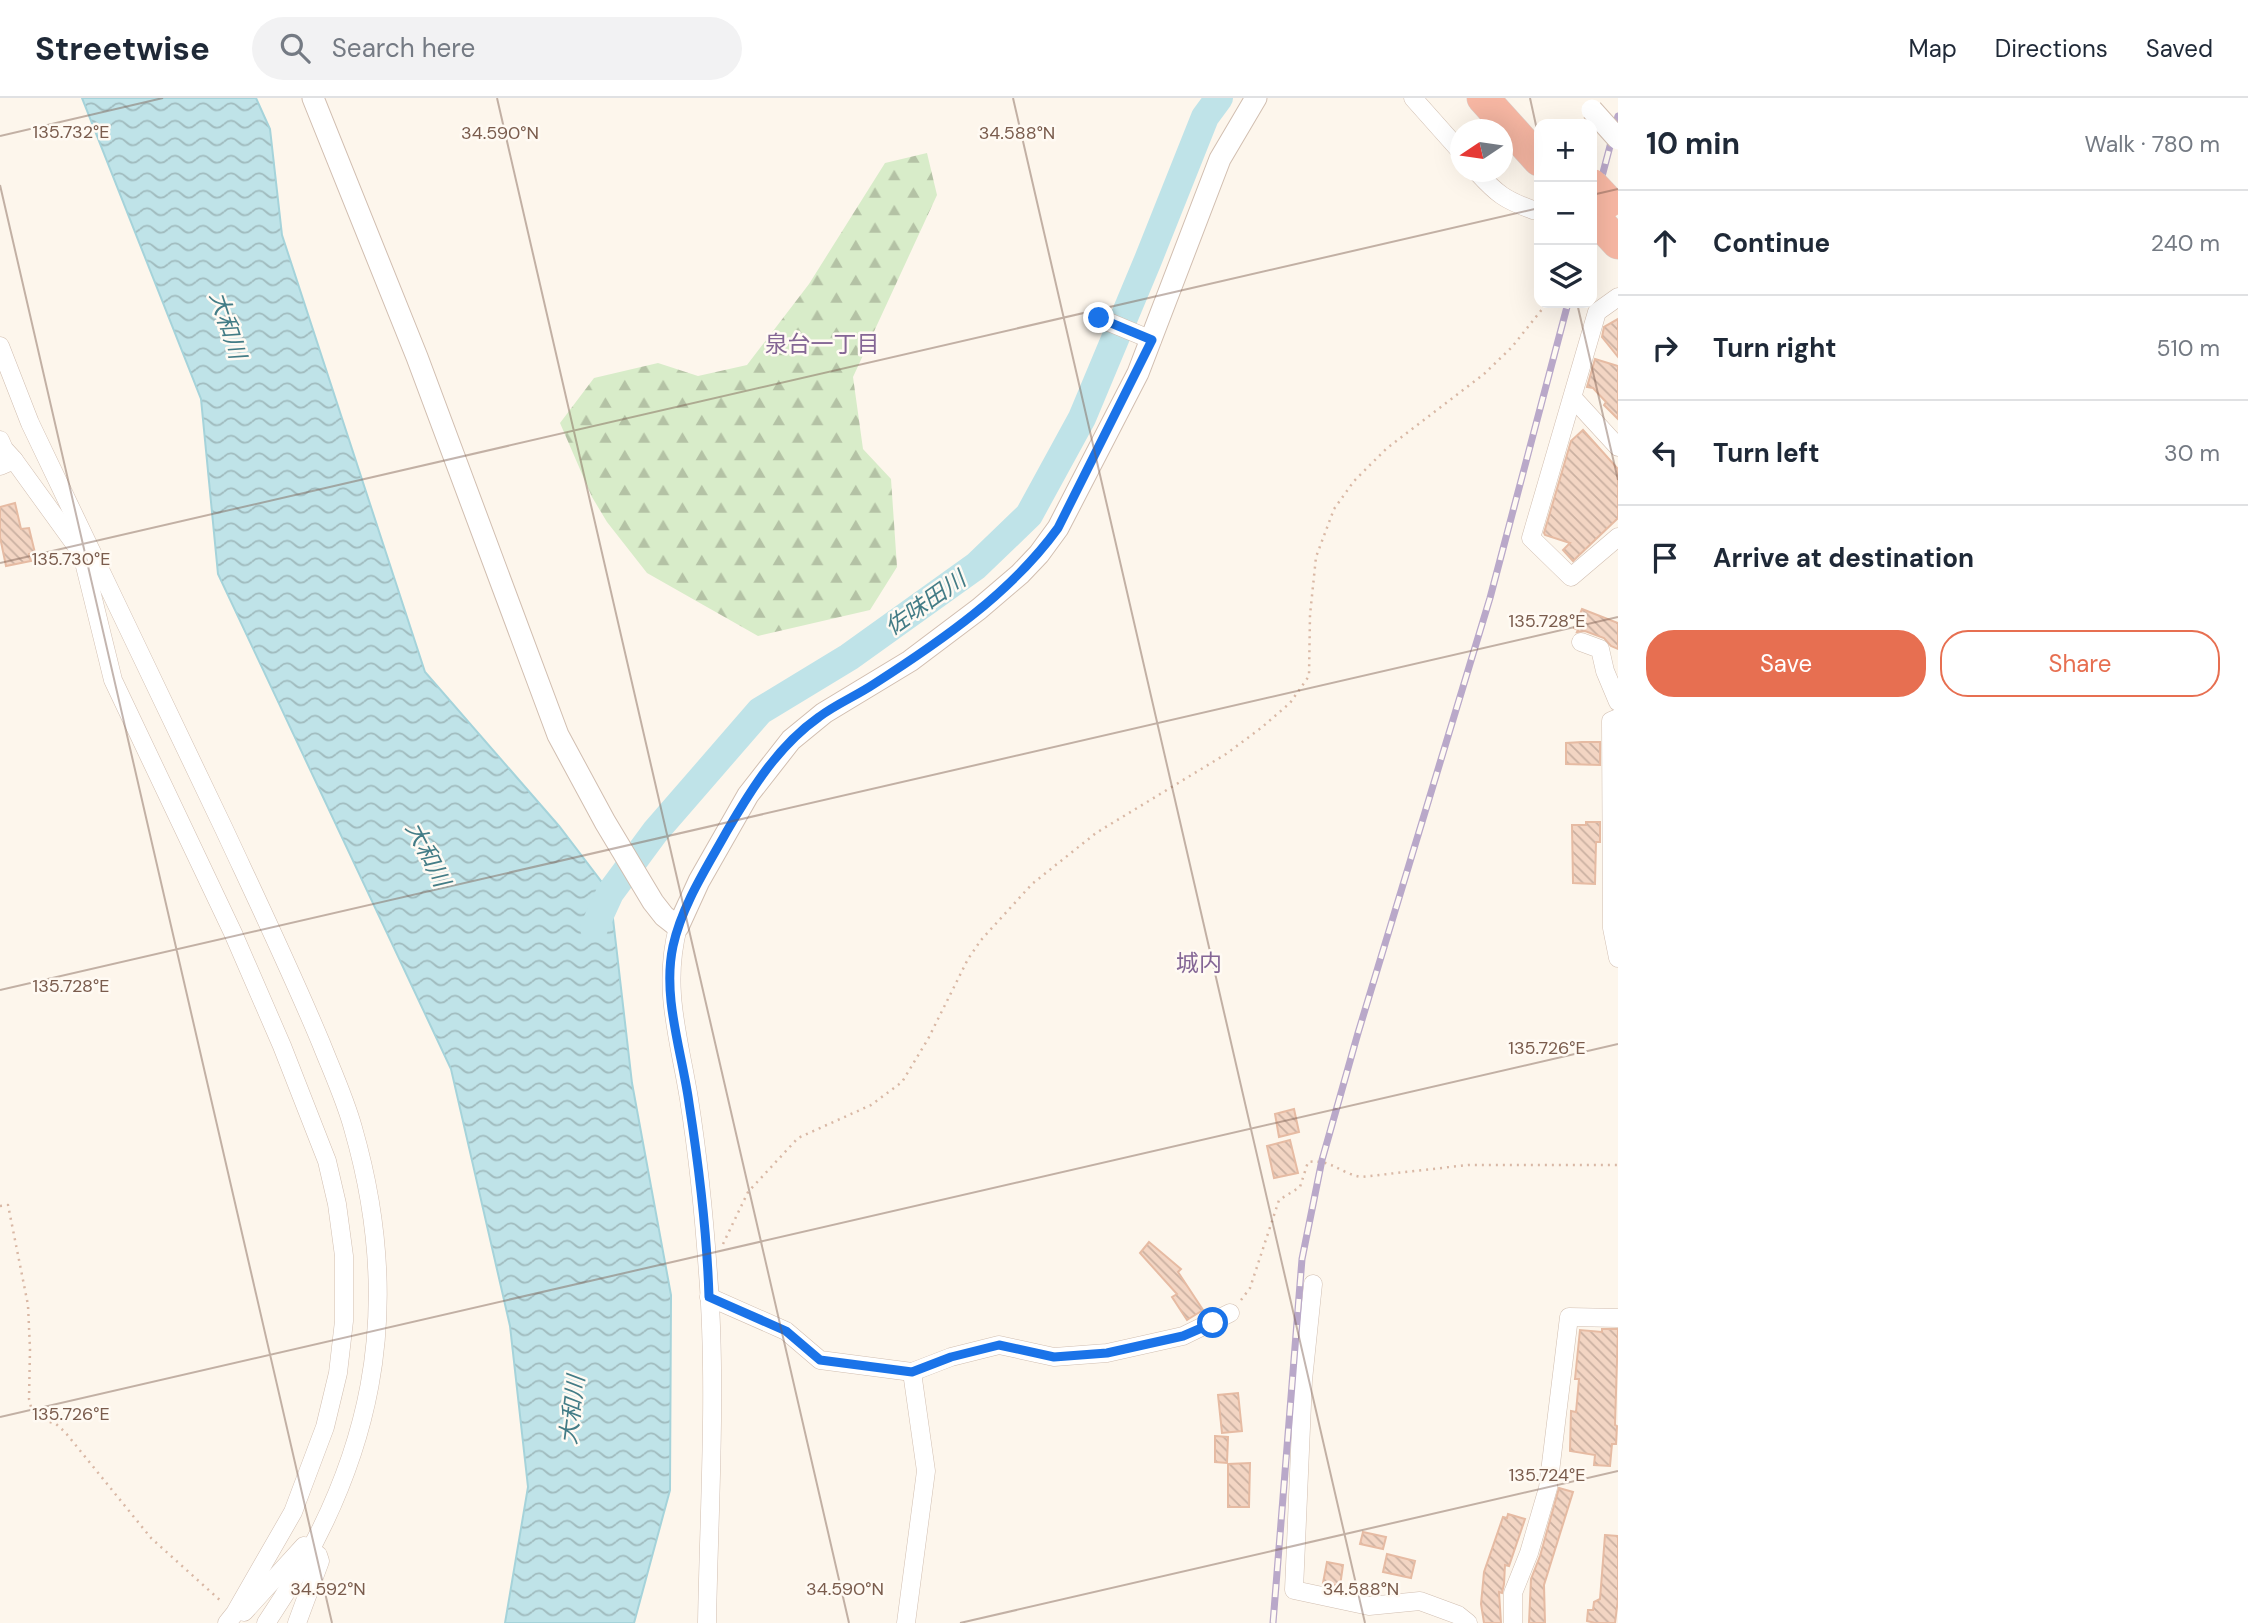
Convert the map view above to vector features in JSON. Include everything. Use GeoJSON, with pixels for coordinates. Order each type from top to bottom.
{"type":"FeatureCollection","features":[{"type":"Feature","properties":{"kind":"highway"},"geometry":{"type":"LineString","coordinates":[[1483,98],[1534,154]]}},
{"type":"Feature","properties":{"kind":"highway"},"geometry":{"type":"LineString","coordinates":[[1511,98],[1534,123]]}},
{"type":"Feature","properties":{"kind":"street"},"geometry":{"type":"LineString","coordinates":[[313,98],[417,358],[553,723],[569,758],[653,902],[678,927]]}},
{"type":"Feature","properties":{"kind":"street"},"geometry":{"type":"LineString","coordinates":[[707,1623],[709,1297],[695,1146],[670,997],[670,970],[678,927],[699,881],[748,795],[791,740],[824,713],[871,686],[944,636],[1020,574],[1058,528],[1147,338],[1208,183],[1231,136],[1256,98]]}},
{"type":"Feature","properties":{"kind":"street"},"geometry":{"type":"LineString","coordinates":[[1413,98],[1450,140]]}},
{"type":"Feature","properties":{"kind":"street"},"geometry":{"type":"LineString","coordinates":[[1587,104],[1618,139]]}},
{"type":"Feature","properties":{"kind":"street"},"geometry":{"type":"LineString","coordinates":[[1486,182],[1496,193],[1509,201],[1533,210]]}},
{"type":"Feature","properties":{"kind":"street"},"geometry":{"type":"LineString","coordinates":[[1618,297],[1597,312],[1531,538],[1572,577],[1618,537]]}},
{"type":"Feature","properties":{"kind":"street"},"geometry":{"type":"LineString","coordinates":[[1099,318],[1147,338]]}},
{"type":"Feature","properties":{"kind":"street"},"geometry":{"type":"LineString","coordinates":[[0,345],[30,423],[86,552],[307,1009],[352,1126],[367,1183],[379,1283],[373,1371],[342,1486],[289,1589],[266,1623]]}},
{"type":"Feature","properties":{"kind":"street"},"geometry":{"type":"LineString","coordinates":[[1573,398],[1618,447]]}},
{"type":"Feature","properties":{"kind":"street"},"geometry":{"type":"LineString","coordinates":[[0,439],[7,463],[86,552],[113,680],[233,933],[282,1046],[327,1161],[342,1243],[344,1321],[338,1373],[326,1427],[292,1512],[231,1618]]}},
{"type":"Feature","properties":{"kind":"street"},"geometry":{"type":"LineString","coordinates":[[1581,642],[1600,649],[1605,671],[1618,702]]}},
{"type":"Feature","properties":{"kind":"street"},"geometry":{"type":"LineString","coordinates":[[1618,718],[1611,721],[1615,840],[1612,928],[1618,958]]}},
{"type":"Feature","properties":{"kind":"street"},"geometry":{"type":"LineString","coordinates":[[1313,1284],[1303,1380],[1294,1590],[1369,1606],[1420,1601],[1458,1615],[1468,1623]]}},
{"type":"Feature","properties":{"kind":"street"},"geometry":{"type":"LineString","coordinates":[[709,1297],[786,1331],[820,1360],[912,1372],[951,1357],[999,1345],[1054,1357],[1107,1353],[1183,1336],[1230,1313]]}},
{"type":"Feature","properties":{"kind":"street"},"geometry":{"type":"LineString","coordinates":[[1513,1623],[1513,1593],[1529,1553],[1548,1488],[1569,1317],[1618,1318]]}},
{"type":"Feature","properties":{"kind":"street"},"geometry":{"type":"LineString","coordinates":[[906,1623],[926,1471],[912,1372]]}},
{"type":"Feature","properties":{"kind":"street"},"geometry":{"type":"LineString","coordinates":[[231,1618],[239,1616],[304,1546],[318,1555],[320,1567],[297,1623]]}},
{"type":"Feature","properties":{"kind":"path"},"geometry":{"type":"LineString","coordinates":[[708,1275],[748,1192],[798,1138],[871,1105],[902,1082],[928,1040],[968,959],[981,940],[1032,884],[1096,833],[1226,754],[1290,703],[1309,677],[1310,615],[1316,557],[1334,509],[1354,481],[1386,449],[1484,374],[1512,347],[1543,308]]}},
{"type":"Feature","properties":{"kind":"path"},"geometry":{"type":"LineString","coordinates":[[1230,1313],[1250,1288],[1279,1200],[1300,1187],[1308,1162],[1322,1160],[1350,1175],[1361,1177],[1468,1165],[1618,1165]]}},
{"type":"Feature","properties":{"kind":"path"},"geometry":{"type":"LineString","coordinates":[[0,1206],[8,1205],[28,1305],[29,1399],[32,1411],[40,1419],[56,1424],[65,1432],[151,1538],[231,1618]]}},
{"type":"Feature","properties":{"kind":"green space"},"geometry":{"type":"Polygon","coordinates":[[[927,153],[937,195],[853,377],[863,449],[891,479],[897,567],[870,610],[758,636],[647,573],[607,522],[592,497],[560,423],[594,378],[658,363],[698,376],[747,365],[809,284],[885,163],[927,153]]]}},
{"type":"Feature","properties":{"kind":"water","name":"大和川"},"geometry":{"type":"Polygon","coordinates":[[[82,98],[256,98],[270,129],[282,235],[425,672],[559,826],[610,893],[632,1083],[671,1295],[670,1490],[634,1623],[505,1623],[528,1487],[510,1326],[451,1069],[218,574],[201,399],[82,98]]]}},
{"type":"Feature","properties":{"kind":"building"},"geometry":{"type":"Polygon","coordinates":[[[1618,319],[1618,357],[1602,337],[1604,327],[1618,319]]]}},
{"type":"Feature","properties":{"kind":"building"},"geometry":{"type":"Polygon","coordinates":[[[1595,359],[1618,366],[1618,419],[1604,405],[1606,402],[1593,388],[1587,387],[1595,359]]]}},
{"type":"Feature","properties":{"kind":"building"},"geometry":{"type":"Polygon","coordinates":[[[1583,430],[1618,469],[1618,518],[1573,561],[1563,550],[1570,543],[1544,533],[1571,441],[1583,430]]]}},
{"type":"Feature","properties":{"kind":"building"},"geometry":{"type":"Polygon","coordinates":[[[15,503],[21,529],[29,528],[35,553],[29,554],[31,561],[6,566],[0,537],[0,507],[15,503]]]}},
{"type":"Feature","properties":{"kind":"building"},"geometry":{"type":"Polygon","coordinates":[[[1582,609],[1618,623],[1618,649],[1604,638],[1585,631],[1577,632],[1574,628],[1582,609]]]}},
{"type":"Feature","properties":{"kind":"building"},"geometry":{"type":"Polygon","coordinates":[[[1600,742],[1600,765],[1566,764],[1566,743],[1600,742]]]}},
{"type":"Feature","properties":{"kind":"building"},"geometry":{"type":"Polygon","coordinates":[[[1586,822],[1600,822],[1600,842],[1596,842],[1595,884],[1573,883],[1572,825],[1586,825],[1586,822]]]}},
{"type":"Feature","properties":{"kind":"building"},"geometry":{"type":"Polygon","coordinates":[[[1294,1109],[1299,1132],[1279,1137],[1275,1114],[1294,1109]]]}},
{"type":"Feature","properties":{"kind":"building"},"geometry":{"type":"Polygon","coordinates":[[[1290,1140],[1298,1173],[1274,1178],[1267,1146],[1290,1140]]]}},
{"type":"Feature","properties":{"kind":"building"},"geometry":{"type":"Polygon","coordinates":[[[1149,1242],[1181,1269],[1178,1272],[1203,1310],[1187,1320],[1172,1297],[1177,1294],[1140,1253],[1149,1242]]]}},
{"type":"Feature","properties":{"kind":"building"},"geometry":{"type":"Polygon","coordinates":[[[1602,1329],[1618,1329],[1616,1444],[1612,1444],[1610,1466],[1594,1465],[1595,1455],[1570,1451],[1571,1411],[1576,1412],[1579,1379],[1575,1379],[1580,1330],[1602,1332],[1602,1329]]]}},
{"type":"Feature","properties":{"kind":"building"},"geometry":{"type":"Polygon","coordinates":[[[1238,1393],[1242,1431],[1222,1433],[1218,1395],[1238,1393]]]}},
{"type":"Feature","properties":{"kind":"building"},"geometry":{"type":"Polygon","coordinates":[[[1215,1436],[1228,1437],[1227,1463],[1215,1462],[1215,1436]]]}},
{"type":"Feature","properties":{"kind":"building"},"geometry":{"type":"Polygon","coordinates":[[[1250,1463],[1249,1507],[1228,1507],[1228,1464],[1250,1463]]]}},
{"type":"Feature","properties":{"kind":"building"},"geometry":{"type":"Polygon","coordinates":[[[1559,1488],[1573,1492],[1544,1585],[1545,1623],[1529,1623],[1531,1579],[1559,1488]]]}},
{"type":"Feature","properties":{"kind":"building"},"geometry":{"type":"Polygon","coordinates":[[[1508,1514],[1525,1519],[1509,1566],[1505,1565],[1502,1593],[1499,1592],[1501,1623],[1484,1623],[1481,1604],[1484,1572],[1503,1517],[1507,1518],[1508,1514]]]}},
{"type":"Feature","properties":{"kind":"building"},"geometry":{"type":"Polygon","coordinates":[[[1363,1532],[1386,1537],[1383,1549],[1360,1544],[1363,1532]]]}},
{"type":"Feature","properties":{"kind":"building"},"geometry":{"type":"Polygon","coordinates":[[[1605,1535],[1618,1536],[1618,1599],[1615,1623],[1595,1623],[1587,1621],[1588,1610],[1593,1610],[1594,1602],[1600,1599],[1605,1535]]]}},
{"type":"Feature","properties":{"kind":"building"},"geometry":{"type":"Polygon","coordinates":[[[1387,1554],[1415,1561],[1411,1578],[1383,1572],[1387,1554]]]}},
{"type":"Feature","properties":{"kind":"building"},"geometry":{"type":"Polygon","coordinates":[[[1327,1562],[1343,1565],[1340,1586],[1323,1583],[1327,1562]]]}},
{"type":"Feature","properties":{"kind":"waterway","name":"佐味田川"},"geometry":{"type":"LineString","coordinates":[[594,928],[610,893],[655,832],[760,711],[849,657],[976,566],[1029,515],[1082,418],[1205,117],[1219,98]]}},
{"type":"Feature","properties":{"kind":"railway"},"geometry":{"type":"LineString","coordinates":[[1597,195],[1618,116]]}},
{"type":"Feature","properties":{"kind":"railway"},"geometry":{"type":"LineString","coordinates":[[1273,1623],[1302,1259],[1322,1160],[1490,598],[1567,308]]}},
{"type":"Feature","properties":{"kind":"district","name":"泉台一丁目"},"geometry":{"type":"Point","coordinates":[822,344]}},
{"type":"Feature","properties":{"kind":"district","name":"城内"},"geometry":{"type":"Point","coordinates":[1199,963]}},
{"type":"Feature","properties":{"kind":"route"},"geometry":{"type":"LineString","coordinates":[[1099,318],[1152,340],[1138,373],[1058,528],[1020,574],[979,609],[910,661],[824,713],[806,726],[779,753],[748,795],[699,881],[678,927],[672,948],[670,997],[695,1146],[709,1297],[786,1331],[820,1360],[912,1372],[951,1357],[999,1345],[1054,1357],[1107,1353],[1183,1336],[1213,1323]]}}]}
